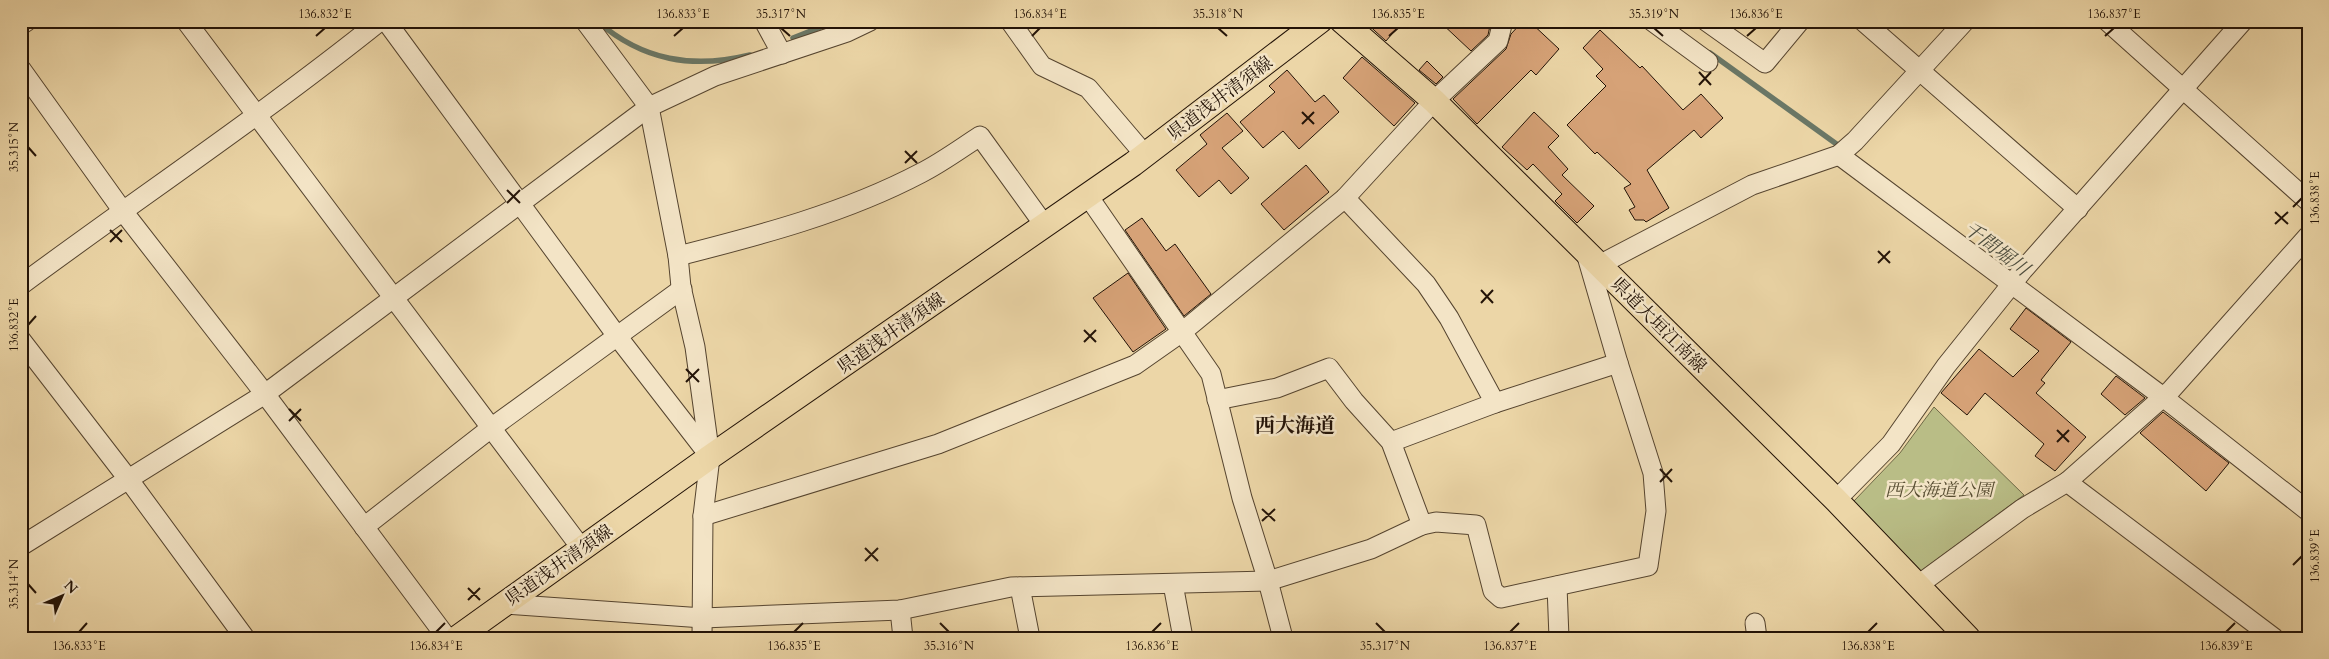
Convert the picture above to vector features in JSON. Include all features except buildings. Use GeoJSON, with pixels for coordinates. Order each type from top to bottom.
{"type":"FeatureCollection","features":[{"type":"Feature","properties":{"kind":"main road","name":"県道浅井清須線"},"geometry":{"type":"LineString","coordinates":[[456,638],[710,457],[1088,196],[1145,155],[1320,21]]}},
{"type":"Feature","properties":{"kind":"main road","name":"県道大垣江南線"},"geometry":{"type":"LineString","coordinates":[[1342,21],[1434,101],[1836,500],[1968,638]]}},
{"type":"Feature","properties":{"kind":"street"},"geometry":{"type":"LineString","coordinates":[[21,25],[27,21]]}},
{"type":"Feature","properties":{"kind":"street"},"geometry":{"type":"LineString","coordinates":[[186,21],[392,299],[582,549]]}},
{"type":"Feature","properties":{"kind":"street"},"geometry":{"type":"LineString","coordinates":[[21,286],[122,210],[323,67],[380,21]]}},
{"type":"Feature","properties":{"kind":"street"},"geometry":{"type":"LineString","coordinates":[[386,21],[618,336],[710,457]]}},
{"type":"Feature","properties":{"kind":"street"},"geometry":{"type":"LineString","coordinates":[[585,21],[649,107],[678,256],[682,289],[696,347],[710,457],[702,516],[702,638]]}},
{"type":"Feature","properties":{"kind":"street"},"geometry":{"type":"LineString","coordinates":[[764,21],[782,54]]}},
{"type":"Feature","properties":{"kind":"street"},"geometry":{"type":"LineString","coordinates":[[21,546],[265,394],[649,107],[715,76],[847,32],[870,21]]}},
{"type":"Feature","properties":{"kind":"street"},"geometry":{"type":"LineString","coordinates":[[1010,21],[1042,66],[1088,88],[1145,155]]}},
{"type":"Feature","properties":{"kind":"street"},"geometry":{"type":"LineString","coordinates":[[702,516],[938,444],[1135,365],[1182,332],[1345,198],[1434,101],[1498,41],[1503,21]]}},
{"type":"Feature","properties":{"kind":"street"},"geometry":{"type":"LineString","coordinates":[[1652,21],[1708,62]]}},
{"type":"Feature","properties":{"kind":"street"},"geometry":{"type":"LineString","coordinates":[[1706,21],[1765,63],[1800,21]]}},
{"type":"Feature","properties":{"kind":"street"},"geometry":{"type":"LineString","coordinates":[[1863,21],[2078,209]]}},
{"type":"Feature","properties":{"kind":"street"},"geometry":{"type":"LineString","coordinates":[[504,604],[703,618],[900,610],[1020,587],[1268,580],[1372,549],[1422,525],[1436,522],[1476,524],[1493,590],[1502,598],[1648,566],[1656,511],[1653,473],[1618,363],[1592,259],[1752,186],[1846,149],[1920,72],[1965,21]]}},
{"type":"Feature","properties":{"kind":"street"},"geometry":{"type":"LineString","coordinates":[[2106,21],[2308,201]]}},
{"type":"Feature","properties":{"kind":"street"},"geometry":{"type":"LineString","coordinates":[[1836,500],[1891,444],[1946,366],[2016,278],[2182,88],[2244,21]]}},
{"type":"Feature","properties":{"kind":"street"},"geometry":{"type":"LineString","coordinates":[[21,69],[122,210],[265,394],[447,638]]}},
{"type":"Feature","properties":{"kind":"street"},"geometry":{"type":"LineString","coordinates":[[678,256],[754,236],[867,199],[922,173],[980,136],[1044,226]]}},
{"type":"Feature","properties":{"kind":"street"},"geometry":{"type":"LineString","coordinates":[[1846,149],[2167,394],[2308,511]]}},
{"type":"Feature","properties":{"kind":"street"},"geometry":{"type":"LineString","coordinates":[[1088,196],[1211,374],[1242,498],[1284,638]]}},
{"type":"Feature","properties":{"kind":"street"},"geometry":{"type":"LineString","coordinates":[[1345,198],[1426,284],[1449,318],[1495,403]]}},
{"type":"Feature","properties":{"kind":"street"},"geometry":{"type":"LineString","coordinates":[[1917,586],[2022,509],[2067,482],[2167,394],[2308,236]]}},
{"type":"Feature","properties":{"kind":"street"},"geometry":{"type":"LineString","coordinates":[[364,526],[491,428],[682,289]]}},
{"type":"Feature","properties":{"kind":"street"},"geometry":{"type":"LineString","coordinates":[[21,340],[129,480],[245,638]]}},
{"type":"Feature","properties":{"kind":"street"},"geometry":{"type":"LineString","coordinates":[[1391,442],[1495,403],[1618,363]]}},
{"type":"Feature","properties":{"kind":"street"},"geometry":{"type":"LineString","coordinates":[[1217,400],[1277,388],[1329,368],[1354,402],[1391,442],[1422,525]]}},
{"type":"Feature","properties":{"kind":"street"},"geometry":{"type":"LineString","coordinates":[[2067,482],[2274,638]]}},
{"type":"Feature","properties":{"kind":"street"},"geometry":{"type":"LineString","coordinates":[[1172,584],[1184,638]]}},
{"type":"Feature","properties":{"kind":"street"},"geometry":{"type":"LineString","coordinates":[[1557,586],[1559,638]]}},
{"type":"Feature","properties":{"kind":"street"},"geometry":{"type":"LineString","coordinates":[[1020,587],[1030,638]]}},
{"type":"Feature","properties":{"kind":"street"},"geometry":{"type":"LineString","coordinates":[[900,610],[903,638]]}},
{"type":"Feature","properties":{"kind":"green space","name":"西大海道公園"},"geometry":{"type":"Polygon","coordinates":[[[1934,407],[2024,495],[1921,571],[1854,501],[1900,453],[1934,407]]]}},
{"type":"Feature","properties":{"kind":"waterway","name":"千間堀川"},"geometry":{"type":"LineString","coordinates":[[597,21],[614,35],[632,45],[669,58],[709,61],[750,55]]}},
{"type":"Feature","properties":{"kind":"waterway","name":"千間堀川"},"geometry":{"type":"LineString","coordinates":[[793,38],[836,21]]}},
{"type":"Feature","properties":{"kind":"waterway","name":"千間堀川"},"geometry":{"type":"LineString","coordinates":[[1710,53],[1842,148]]}},
{"type":"Feature","properties":{"kind":"district","name":"西大海道"},"geometry":{"type":"Point","coordinates":[1295,425]}}]}
